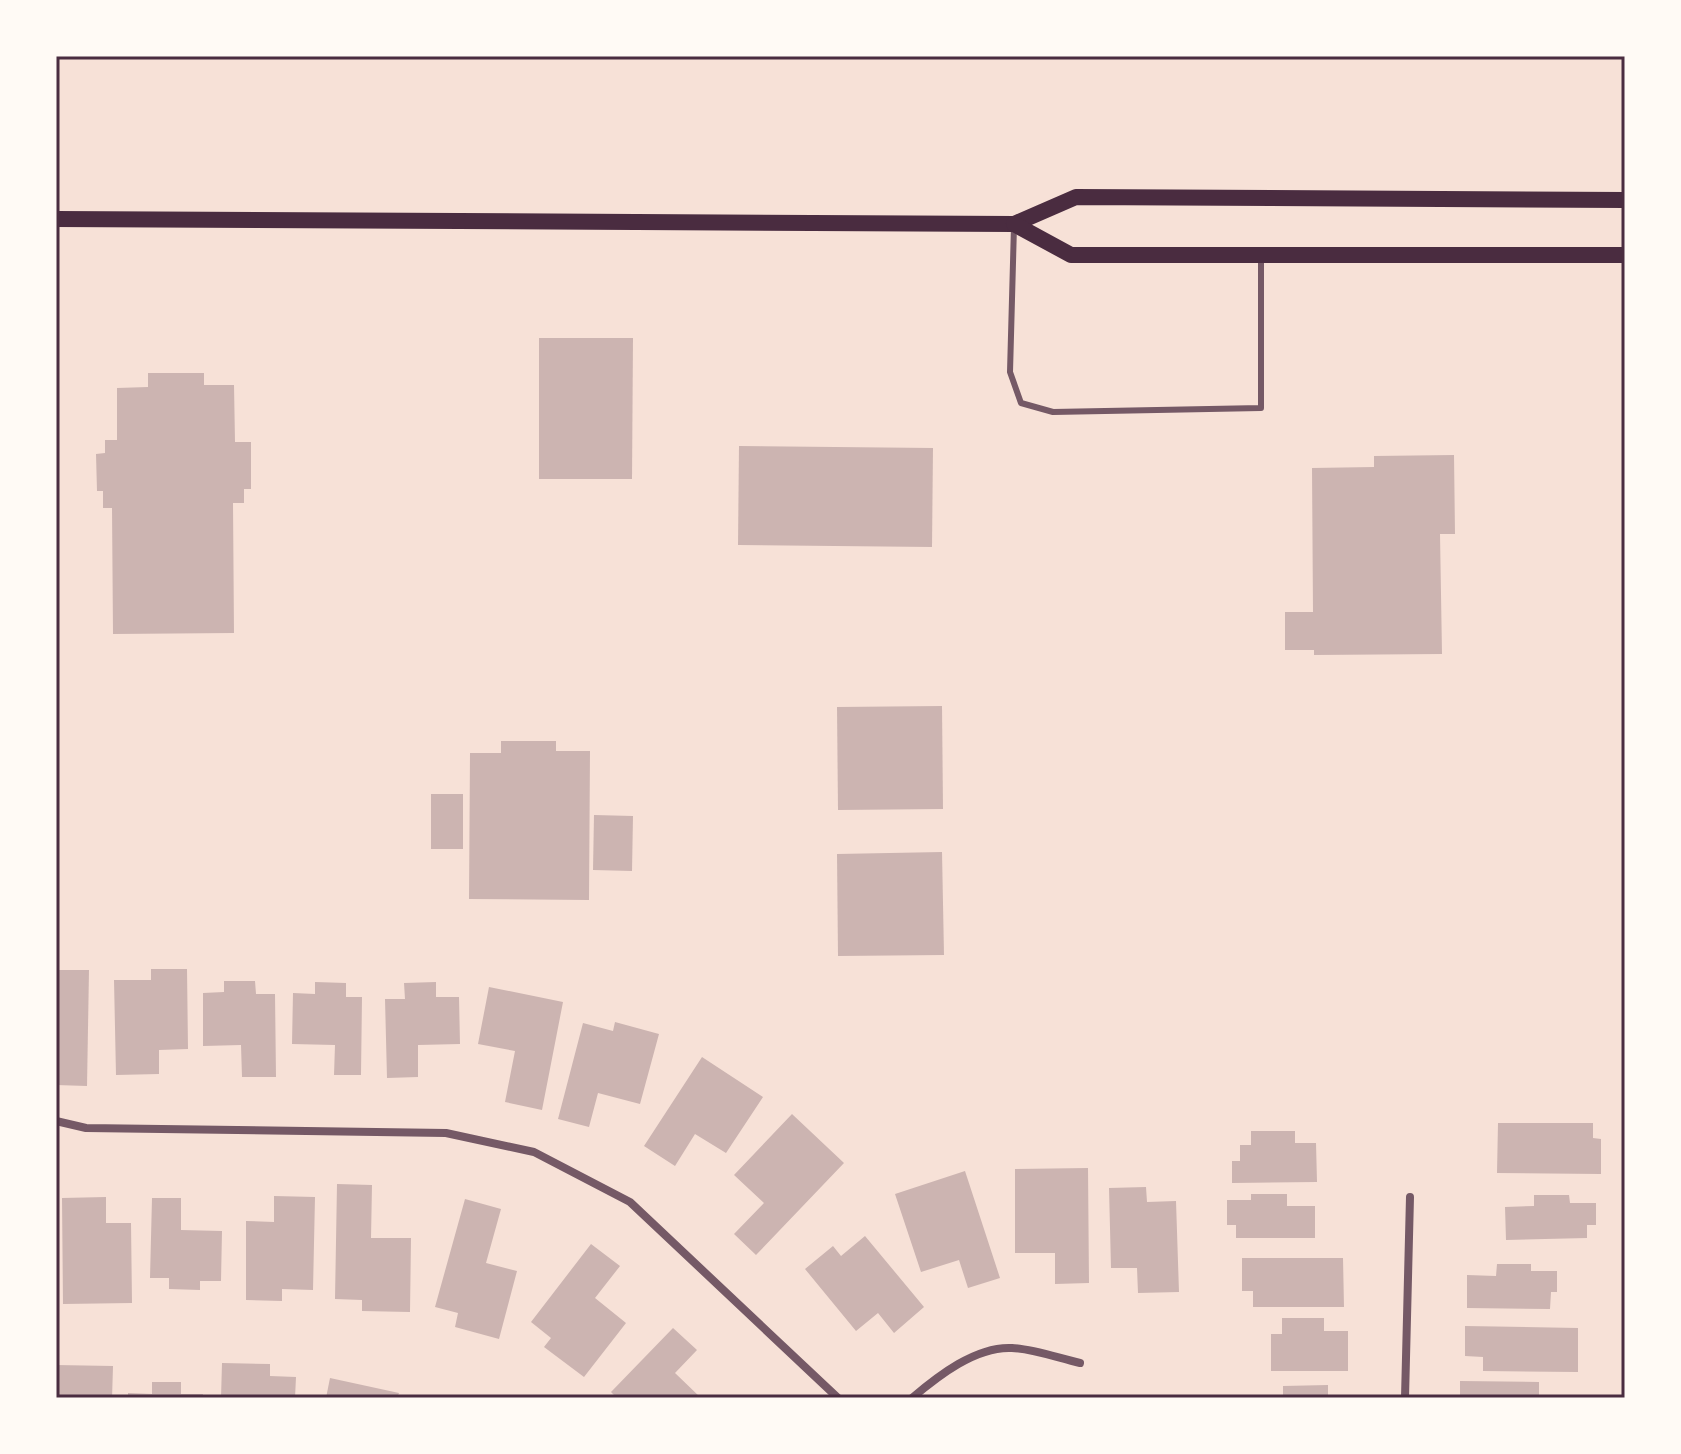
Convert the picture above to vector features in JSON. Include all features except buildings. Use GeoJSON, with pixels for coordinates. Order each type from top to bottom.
{"type":"FeatureCollection","features":[{"type":"Feature","properties":{"kind":"main road"},"geometry":{"type":"LineString","coordinates":[[56,219],[1014,224],[1076,197],[1625,200]]}},
{"type":"Feature","properties":{"kind":"main road"},"geometry":{"type":"LineString","coordinates":[[1014,224],[1071,255],[1625,255]]}},
{"type":"Feature","properties":{"kind":"street"},"geometry":{"type":"LineString","coordinates":[[56,1121],[86,1128],[446,1133],[534,1152],[630,1202],[838,1398]]}},
{"type":"Feature","properties":{"kind":"street"},"geometry":{"type":"LineString","coordinates":[[1405,1398],[1410,1197]]}},
{"type":"Feature","properties":{"kind":"street"},"geometry":{"type":"LineString","coordinates":[[912,1398],[955,1366],[980,1354],[1010,1348],[1080,1363]]}},
{"type":"Feature","properties":{"kind":"lane"},"geometry":{"type":"LineString","coordinates":[[1014,224],[1010,372],[1021,403],[1053,412],[1261,408],[1261,256]]}}]}
